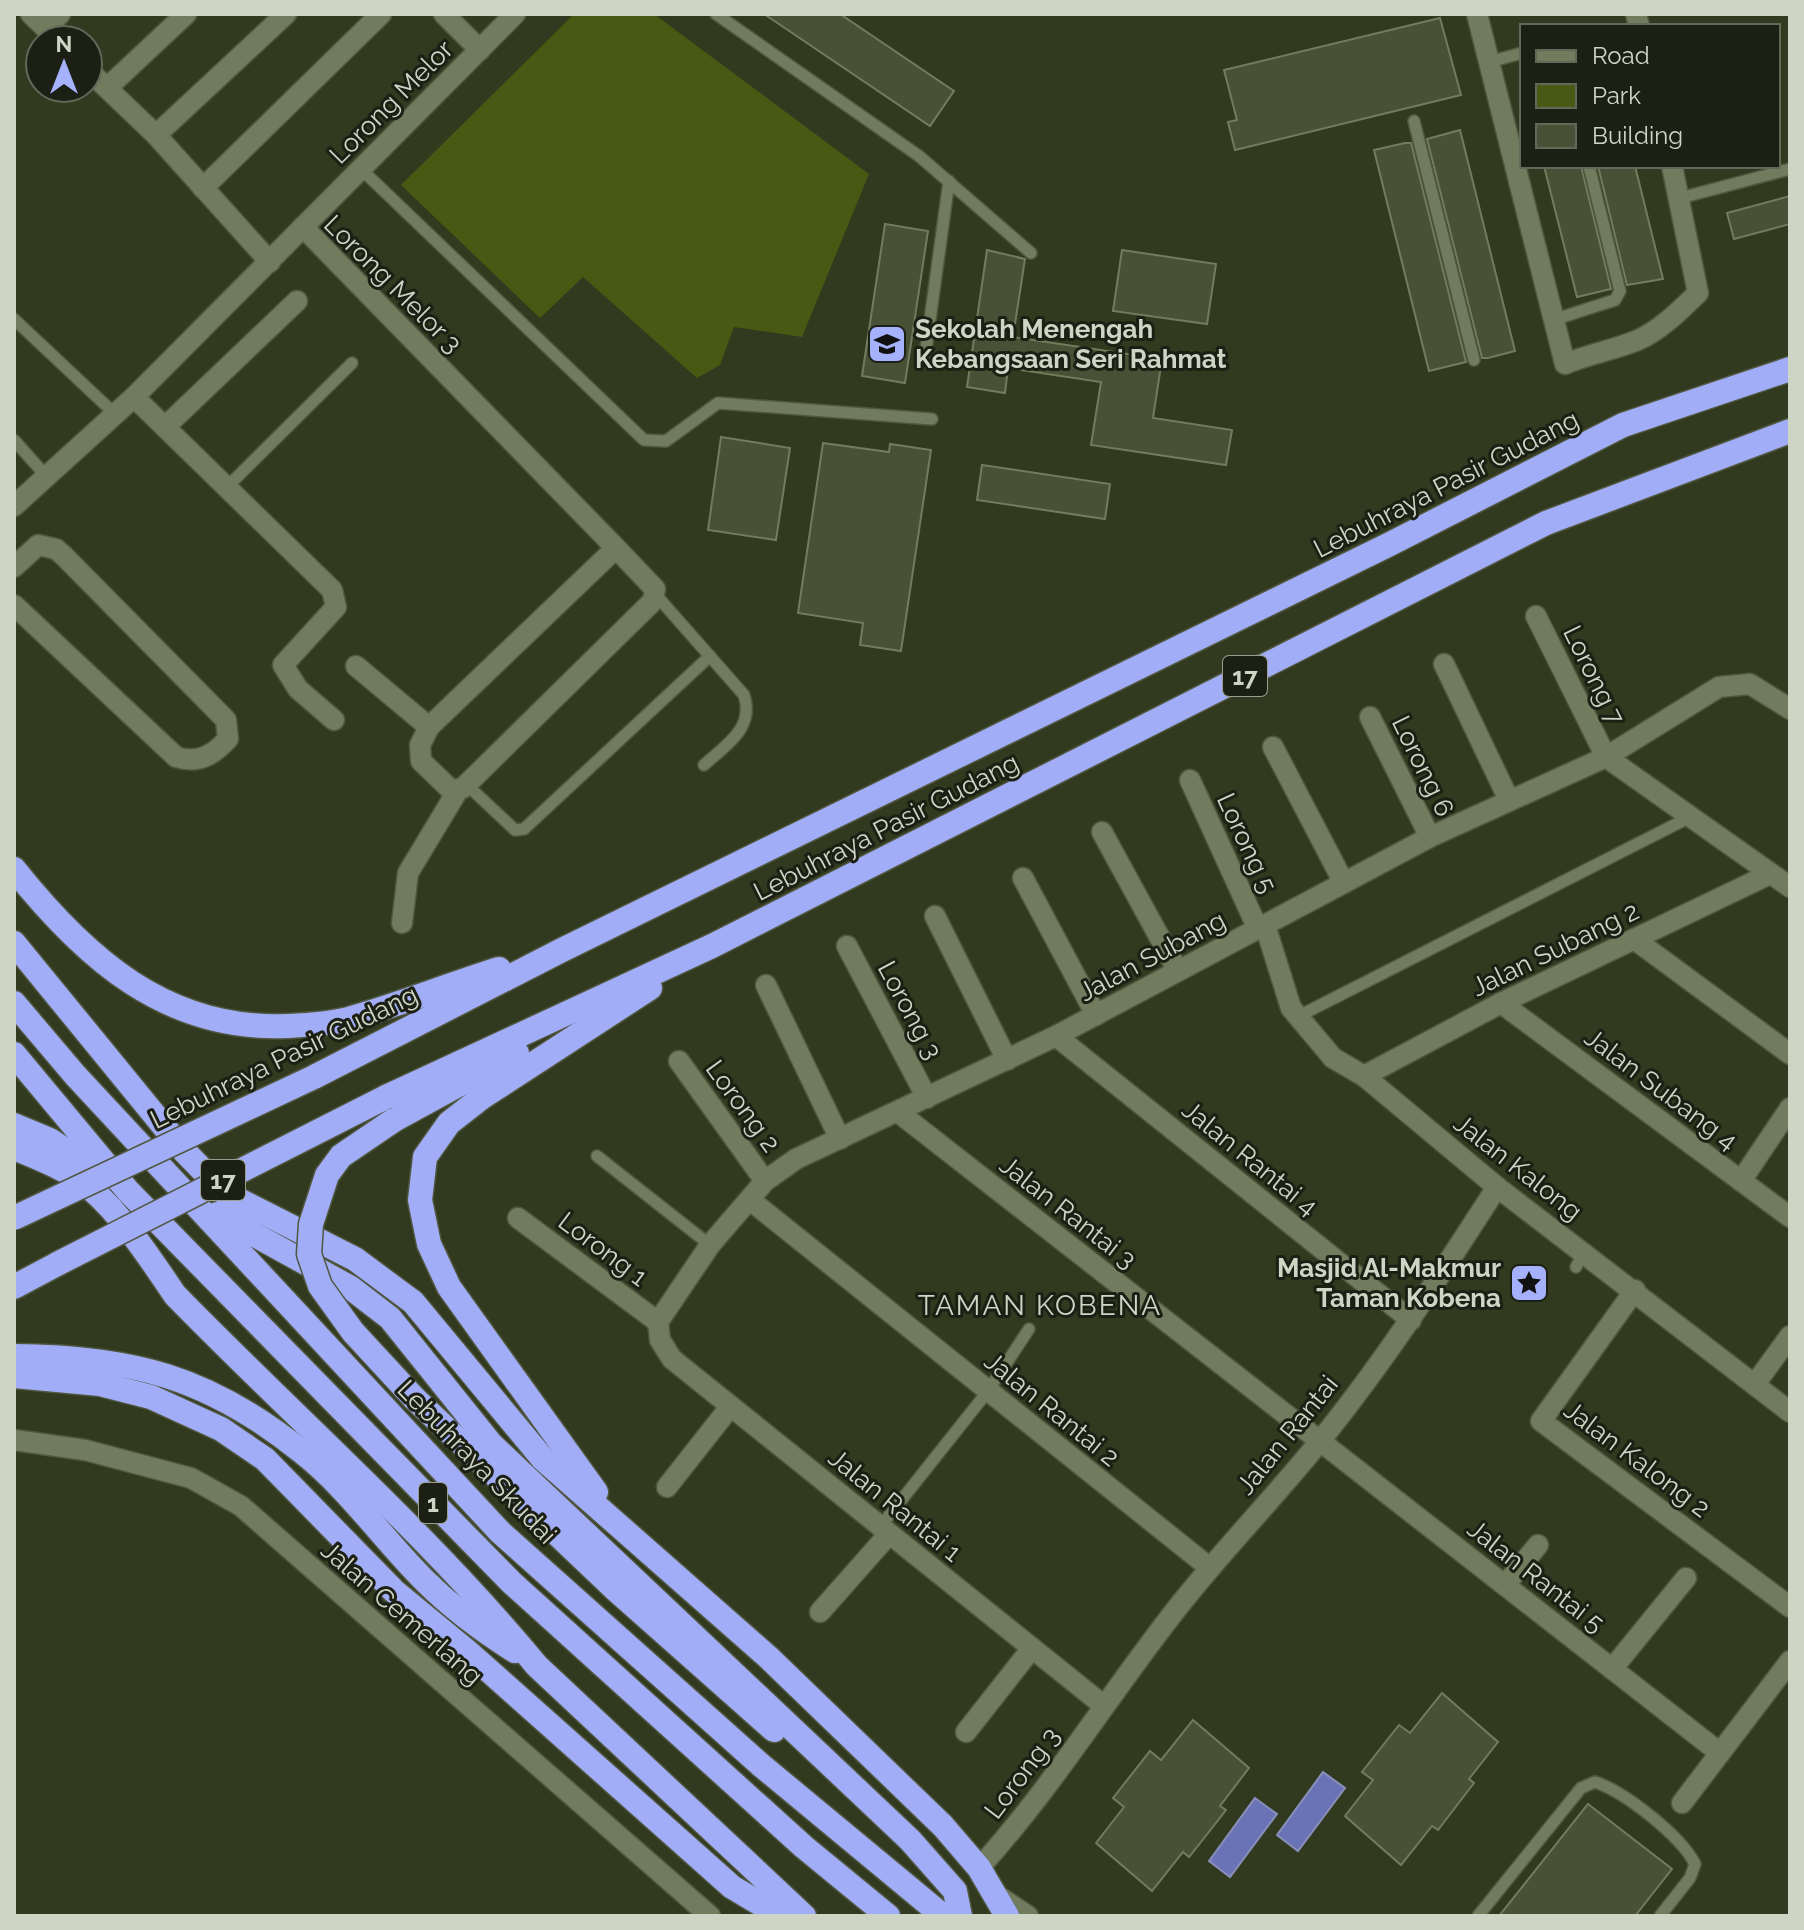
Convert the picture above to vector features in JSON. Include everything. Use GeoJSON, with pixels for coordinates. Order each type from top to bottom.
{"type":"FeatureCollection","features":[{"type":"Feature","properties":{"kind":"highway","name":"Lebuhraya Pasir Gudang"},"geometry":{"type":"LineString","coordinates":[[14,1218],[314,1077],[562,950],[1390,544],[1623,425],[1790,369]]}},
{"type":"Feature","properties":{"kind":"highway","name":"Lebuhraya Pasir Gudang"},"geometry":{"type":"LineString","coordinates":[[14,1287],[59,1263],[390,1109],[1546,523],[1790,431]]}},
{"type":"Feature","properties":{"kind":"highway"},"geometry":{"type":"LineString","coordinates":[[14,870],[50,914],[110,969],[157,999],[203,1017],[251,1028],[346,1020],[562,950]]}},
{"type":"Feature","properties":{"kind":"highway"},"geometry":{"type":"LineString","coordinates":[[14,943],[165,1128],[225,1193],[355,1259],[413,1302],[543,1459],[617,1521],[881,1763],[979,1868],[1003,1906]]}},
{"type":"Feature","properties":{"kind":"highway"},"geometry":{"type":"LineString","coordinates":[[617,1521],[449,1287],[429,1244],[420,1200],[425,1157],[449,1123],[481,1098],[712,946]]}},
{"type":"Feature","properties":{"kind":"highway","name":"Lebuhraya Skudai"},"geometry":{"type":"LineString","coordinates":[[14,1003],[176,1184],[500,1532],[762,1766],[943,1916]]}},
{"type":"Feature","properties":{"kind":"highway","name":"1"},"geometry":{"type":"LineString","coordinates":[[14,1054],[128,1191],[512,1583],[804,1847],[888,1916]]}},
{"type":"Feature","properties":{"kind":"highway"},"geometry":{"type":"LineString","coordinates":[[390,1109],[341,1156],[327,1175],[311,1224],[309,1254],[320,1286],[353,1332],[414,1398],[616,1590],[947,1882]]}},
{"type":"Feature","properties":{"kind":"highway"},"geometry":{"type":"LineString","coordinates":[[14,1125],[50,1140],[128,1191]]}},
{"type":"Feature","properties":{"kind":"highway"},"geometry":{"type":"LineString","coordinates":[[14,1148],[44,1160],[90,1188],[150,1259],[175,1295],[394,1530]]}},
{"type":"Feature","properties":{"kind":"highway"},"geometry":{"type":"LineString","coordinates":[[176,1184],[234,1226],[351,1288],[390,1318],[491,1444],[813,1745],[910,1840],[947,1882],[959,1901],[960,1916]]}},
{"type":"Feature","properties":{"kind":"highway"},"geometry":{"type":"LineString","coordinates":[[14,1356],[105,1359],[158,1371],[207,1391],[304,1453],[502,1624],[537,1666],[804,1916]]}},
{"type":"Feature","properties":{"kind":"highway"},"geometry":{"type":"LineString","coordinates":[[14,1376],[100,1384],[151,1397],[221,1429],[265,1459],[394,1591],[468,1652],[732,1887],[781,1916]]}},
{"type":"Feature","properties":{"kind":"street"},"geometry":{"type":"LineString","coordinates":[[107,88],[186,14]]}},
{"type":"Feature","properties":{"kind":"street"},"geometry":{"type":"LineString","coordinates":[[156,135],[286,14]]}},
{"type":"Feature","properties":{"kind":"street"},"geometry":{"type":"LineString","coordinates":[[203,188],[381,14]]}},
{"type":"Feature","properties":{"kind":"street"},"geometry":{"type":"LineString","coordinates":[[444,14],[480,50]]}},
{"type":"Feature","properties":{"kind":"street","name":"Lorong Melor"},"geometry":{"type":"LineString","coordinates":[[303,227],[515,14]]}},
{"type":"Feature","properties":{"kind":"street"},"geometry":{"type":"LineString","coordinates":[[1477,14],[1565,364],[1592,352],[1638,340],[1670,320],[1698,293],[1672,168]]}},
{"type":"Feature","properties":{"kind":"street"},"geometry":{"type":"LineString","coordinates":[[104,85],[156,135],[270,262]]}},
{"type":"Feature","properties":{"kind":"street","name":"Lorong Melor 3"},"geometry":{"type":"LineString","coordinates":[[14,506],[134,397],[303,227],[616,548],[656,595]]}},
{"type":"Feature","properties":{"kind":"street"},"geometry":{"type":"LineString","coordinates":[[165,427],[297,301]]}},
{"type":"Feature","properties":{"kind":"street"},"geometry":{"type":"LineString","coordinates":[[134,397],[332,590],[336,607],[283,665],[298,689],[334,720]]}},
{"type":"Feature","properties":{"kind":"street"},"geometry":{"type":"LineString","coordinates":[[14,567],[38,545],[56,549],[226,720],[228,739],[214,753],[198,759],[176,757],[14,605]]}},
{"type":"Feature","properties":{"kind":"street"},"geometry":{"type":"LineString","coordinates":[[462,788],[451,790],[421,761],[420,745],[429,727],[616,548]]}},
{"type":"Feature","properties":{"kind":"street"},"geometry":{"type":"LineString","coordinates":[[402,923],[408,873],[462,788],[656,595]]}},
{"type":"Feature","properties":{"kind":"street","name":"Lorong 7"},"geometry":{"type":"LineString","coordinates":[[1536,616],[1606,757]]}},
{"type":"Feature","properties":{"kind":"street"},"geometry":{"type":"LineString","coordinates":[[1444,664],[1509,800]]}},
{"type":"Feature","properties":{"kind":"street"},"geometry":{"type":"LineString","coordinates":[[356,666],[429,727]]}},
{"type":"Feature","properties":{"kind":"street","name":"Jalan Subang"},"geometry":{"type":"LineString","coordinates":[[659,1331],[710,1245],[765,1181],[796,1159],[1056,1036],[1430,837],[1606,757],[1719,687],[1734,683],[1750,684],[1790,709]]}},
{"type":"Feature","properties":{"kind":"street","name":"Lorong 6"},"geometry":{"type":"LineString","coordinates":[[1370,717],[1430,837]]}},
{"type":"Feature","properties":{"kind":"street"},"geometry":{"type":"LineString","coordinates":[[1273,747],[1344,883]]}},
{"type":"Feature","properties":{"kind":"street"},"geometry":{"type":"LineString","coordinates":[[1606,757],[1790,887]]}},
{"type":"Feature","properties":{"kind":"street","name":"Lorong 5"},"geometry":{"type":"LineString","coordinates":[[1190,780],[1261,927]]}},
{"type":"Feature","properties":{"kind":"street"},"geometry":{"type":"LineString","coordinates":[[1102,832],[1178,971]]}},
{"type":"Feature","properties":{"kind":"street","name":"Jalan Subang 2"},"geometry":{"type":"LineString","coordinates":[[1364,1076],[1501,1003],[1770,874]]}},
{"type":"Feature","properties":{"kind":"street"},"geometry":{"type":"LineString","coordinates":[[1023,878],[1096,1015]]}},
{"type":"Feature","properties":{"kind":"street"},"geometry":{"type":"LineString","coordinates":[[935,916],[1007,1060]]}},
{"type":"Feature","properties":{"kind":"street","name":"Jalan Kalong"},"geometry":{"type":"LineString","coordinates":[[1261,927],[1283,991],[1297,1017],[1333,1058],[1364,1076],[1580,1260],[1635,1290],[1790,1412]]}},
{"type":"Feature","properties":{"kind":"street"},"geometry":{"type":"LineString","coordinates":[[1634,939],[1790,1054]]}},
{"type":"Feature","properties":{"kind":"street","name":"Lorong 3"},"geometry":{"type":"LineString","coordinates":[[847,946],[927,1098]]}},
{"type":"Feature","properties":{"kind":"street"},"geometry":{"type":"LineString","coordinates":[[766,985],[840,1139]]}},
{"type":"Feature","properties":{"kind":"street","name":"Jalan Subang 4"},"geometry":{"type":"LineString","coordinates":[[1501,1003],[1790,1217]]}},
{"type":"Feature","properties":{"kind":"street","name":"Jalan Rantai 4"},"geometry":{"type":"LineString","coordinates":[[1056,1036],[1411,1320]]}},
{"type":"Feature","properties":{"kind":"street","name":"Lorong 2"},"geometry":{"type":"LineString","coordinates":[[679,1061],[765,1181]]}},
{"type":"Feature","properties":{"kind":"street"},"geometry":{"type":"LineString","coordinates":[[1741,1181],[1790,1108]]}},
{"type":"Feature","properties":{"kind":"street","name":"Jalan Rantai 3"},"geometry":{"type":"LineString","coordinates":[[898,1112],[1320,1441]]}},
{"type":"Feature","properties":{"kind":"street","name":"Jalan Rantai"},"geometry":{"type":"LineString","coordinates":[[1103,1705],[1210,1568],[1320,1441],[1411,1320],[1497,1187]]}},
{"type":"Feature","properties":{"kind":"street","name":"Jalan Rantai 2"},"geometry":{"type":"LineString","coordinates":[[750,1200],[1210,1568]]}},
{"type":"Feature","properties":{"kind":"street","name":"Lorong 1"},"geometry":{"type":"LineString","coordinates":[[518,1218],[659,1331]]}},
{"type":"Feature","properties":{"kind":"street","name":"Jalan Kalong 2"},"geometry":{"type":"LineString","coordinates":[[1635,1290],[1541,1421],[1790,1607]]}},
{"type":"Feature","properties":{"kind":"street","name":"Jalan Rantai 1"},"geometry":{"type":"LineString","coordinates":[[659,1331],[672,1359],[1103,1705]]}},
{"type":"Feature","properties":{"kind":"street"},"geometry":{"type":"LineString","coordinates":[[1755,1384],[1790,1336]]}},
{"type":"Feature","properties":{"kind":"street"},"geometry":{"type":"LineString","coordinates":[[667,1487],[730,1407]]}},
{"type":"Feature","properties":{"kind":"street","name":"Jalan Cemerlang"},"geometry":{"type":"LineString","coordinates":[[14,1440],[85,1450],[191,1478],[241,1506],[710,1916]]}},
{"type":"Feature","properties":{"kind":"street","name":"Jalan Rantai 5"},"geometry":{"type":"LineString","coordinates":[[1320,1441],[1720,1753]]}},
{"type":"Feature","properties":{"kind":"street"},"geometry":{"type":"LineString","coordinates":[[820,1612],[884,1530]]}},
{"type":"Feature","properties":{"kind":"street"},"geometry":{"type":"LineString","coordinates":[[1505,1585],[1538,1545]]}},
{"type":"Feature","properties":{"kind":"street"},"geometry":{"type":"LineString","coordinates":[[1612,1669],[1686,1578]]}},
{"type":"Feature","properties":{"kind":"street"},"geometry":{"type":"LineString","coordinates":[[966,1732],[1032,1648]]}},
{"type":"Feature","properties":{"kind":"street"},"geometry":{"type":"LineString","coordinates":[[1682,1803],[1790,1661]]}},
{"type":"Feature","properties":{"kind":"street","name":"Lorong 3"},"geometry":{"type":"LineString","coordinates":[[979,1868],[1024,1819],[1103,1705]]}},
{"type":"Feature","properties":{"kind":"street"},"geometry":{"type":"LineString","coordinates":[[1003,1906],[1028,1916]]}},
{"type":"Feature","properties":{"kind":"lane"},"geometry":{"type":"LineString","coordinates":[[716,14],[919,156],[1031,253]]}},
{"type":"Feature","properties":{"kind":"lane"},"geometry":{"type":"LineString","coordinates":[[1489,62],[1520,54]]}},
{"type":"Feature","properties":{"kind":"lane"},"geometry":{"type":"LineString","coordinates":[[1414,121],[1474,360]]}},
{"type":"Feature","properties":{"kind":"lane"},"geometry":{"type":"LineString","coordinates":[[1553,320],[1615,300],[1620,291],[1589,168]]}},
{"type":"Feature","properties":{"kind":"lane"},"geometry":{"type":"LineString","coordinates":[[361,169],[644,440],[666,441],[718,403],[932,419]]}},
{"type":"Feature","properties":{"kind":"lane"},"geometry":{"type":"LineString","coordinates":[[1680,198],[1790,169]]}},
{"type":"Feature","properties":{"kind":"lane"},"geometry":{"type":"LineString","coordinates":[[925,356],[949,181]]}},
{"type":"Feature","properties":{"kind":"lane"},"geometry":{"type":"LineString","coordinates":[[14,319],[115,414]]}},
{"type":"Feature","properties":{"kind":"lane"},"geometry":{"type":"LineString","coordinates":[[227,487],[352,363]]}},
{"type":"Feature","properties":{"kind":"lane"},"geometry":{"type":"LineString","coordinates":[[14,440],[47,477]]}},
{"type":"Feature","properties":{"kind":"lane"},"geometry":{"type":"LineString","coordinates":[[656,595],[744,695],[748,714],[742,730],[704,765]]}},
{"type":"Feature","properties":{"kind":"lane"},"geometry":{"type":"LineString","coordinates":[[462,788],[515,830],[524,829],[710,656]]}},
{"type":"Feature","properties":{"kind":"lane"},"geometry":{"type":"LineString","coordinates":[[1297,1017],[1690,817]]}},
{"type":"Feature","properties":{"kind":"lane"},"geometry":{"type":"LineString","coordinates":[[597,1156],[710,1245]]}},
{"type":"Feature","properties":{"kind":"lane"},"geometry":{"type":"LineString","coordinates":[[884,1530],[988,1391],[1029,1329]]}},
{"type":"Feature","properties":{"kind":"lane"},"geometry":{"type":"LineString","coordinates":[[1478,1916],[1581,1788],[1595,1782],[1611,1787],[1687,1848],[1695,1864],[1690,1878],[1660,1916]]}},
{"type":"Feature","properties":{"kind":"green space"},"geometry":{"type":"Polygon","coordinates":[[[574,14],[654,14],[869,174],[802,337],[734,327],[720,365],[697,378],[583,277],[540,318],[401,185],[574,14]]]}},
{"type":"Feature","properties":{"kind":"water"},"geometry":{"type":"Polygon","coordinates":[[[1323,1772],[1345,1788],[1298,1851],[1277,1835],[1323,1772]]]}},
{"type":"Feature","properties":{"kind":"water"},"geometry":{"type":"Polygon","coordinates":[[[1255,1798],[1277,1814],[1230,1877],[1209,1861],[1255,1798]]]}},
{"type":"Feature","properties":{"kind":"building"},"geometry":{"type":"Polygon","coordinates":[[[764,14],[840,14],[954,91],[930,126],[764,14]]]}},
{"type":"Feature","properties":{"kind":"building"},"geometry":{"type":"Polygon","coordinates":[[[1440,18],[1461,95],[1235,150],[1228,122],[1237,120],[1224,70],[1440,18]]]}},
{"type":"Feature","properties":{"kind":"building"},"geometry":{"type":"Polygon","coordinates":[[[1460,130],[1515,351],[1488,358],[1482,358],[1427,139],[1460,130]]]}},
{"type":"Feature","properties":{"kind":"building"},"geometry":{"type":"Polygon","coordinates":[[[1411,143],[1466,362],[1429,371],[1374,150],[1411,143]]]}},
{"type":"Feature","properties":{"kind":"building"},"geometry":{"type":"Polygon","coordinates":[[[1545,168],[1581,168],[1611,289],[1577,297],[1545,168]]]}},
{"type":"Feature","properties":{"kind":"building"},"geometry":{"type":"Polygon","coordinates":[[[1598,168],[1635,168],[1663,279],[1627,285],[1598,168]]]}},
{"type":"Feature","properties":{"kind":"building"},"geometry":{"type":"Polygon","coordinates":[[[1790,196],[1790,224],[1734,239],[1727,213],[1790,196]]]}},
{"type":"Feature","properties":{"kind":"building"},"geometry":{"type":"Polygon","coordinates":[[[885,224],[928,231],[905,383],[862,376],[885,224]]]}},
{"type":"Feature","properties":{"kind":"building"},"geometry":{"type":"Polygon","coordinates":[[[987,250],[1025,259],[1013,337],[1162,359],[1153,418],[1232,430],[1226,465],[1091,445],[1101,382],[1008,368],[1005,393],[967,387],[987,250]]]}},
{"type":"Feature","properties":{"kind":"building"},"geometry":{"type":"Polygon","coordinates":[[[1122,250],[1216,264],[1207,324],[1113,311],[1122,250]]]}},
{"type":"Feature","properties":{"kind":"building"},"geometry":{"type":"Polygon","coordinates":[[[721,437],[790,448],[776,540],[708,530],[721,437]]]}},
{"type":"Feature","properties":{"kind":"building"},"geometry":{"type":"Polygon","coordinates":[[[823,443],[889,452],[890,444],[931,450],[901,651],[860,645],[863,623],[798,613],[823,443]]]}},
{"type":"Feature","properties":{"kind":"building"},"geometry":{"type":"Polygon","coordinates":[[[982,465],[1110,484],[1105,519],[977,500],[982,465]]]}},
{"type":"Feature","properties":{"kind":"building"},"geometry":{"type":"Polygon","coordinates":[[[1442,1693],[1498,1742],[1469,1779],[1474,1783],[1438,1830],[1432,1826],[1401,1865],[1345,1816],[1373,1780],[1362,1772],[1387,1740],[1399,1725],[1410,1733],[1442,1693]]]}},
{"type":"Feature","properties":{"kind":"building"},"geometry":{"type":"Polygon","coordinates":[[[1193,1720],[1249,1768],[1220,1806],[1226,1810],[1201,1842],[1189,1857],[1183,1852],[1152,1891],[1096,1843],[1124,1807],[1113,1798],[1150,1751],[1161,1760],[1193,1720]]]}},
{"type":"Feature","properties":{"kind":"building"},"geometry":{"type":"Polygon","coordinates":[[[1588,1804],[1672,1869],[1635,1916],[1499,1916],[1588,1804]]]}},
{"type":"Feature","properties":{"kind":"place","name":"Sekolah Menengah Kebangsaan Seri Rahmat"},"geometry":{"type":"Point","coordinates":[887,344]}},
{"type":"Feature","properties":{"kind":"place","name":"Masjid Al-Makmur Taman Kobena"},"geometry":{"type":"Point","coordinates":[1529,1283]}},
{"type":"Feature","properties":{"kind":"district","name":"TAMAN KOBENA"},"geometry":{"type":"Point","coordinates":[1040,1305]}}]}
